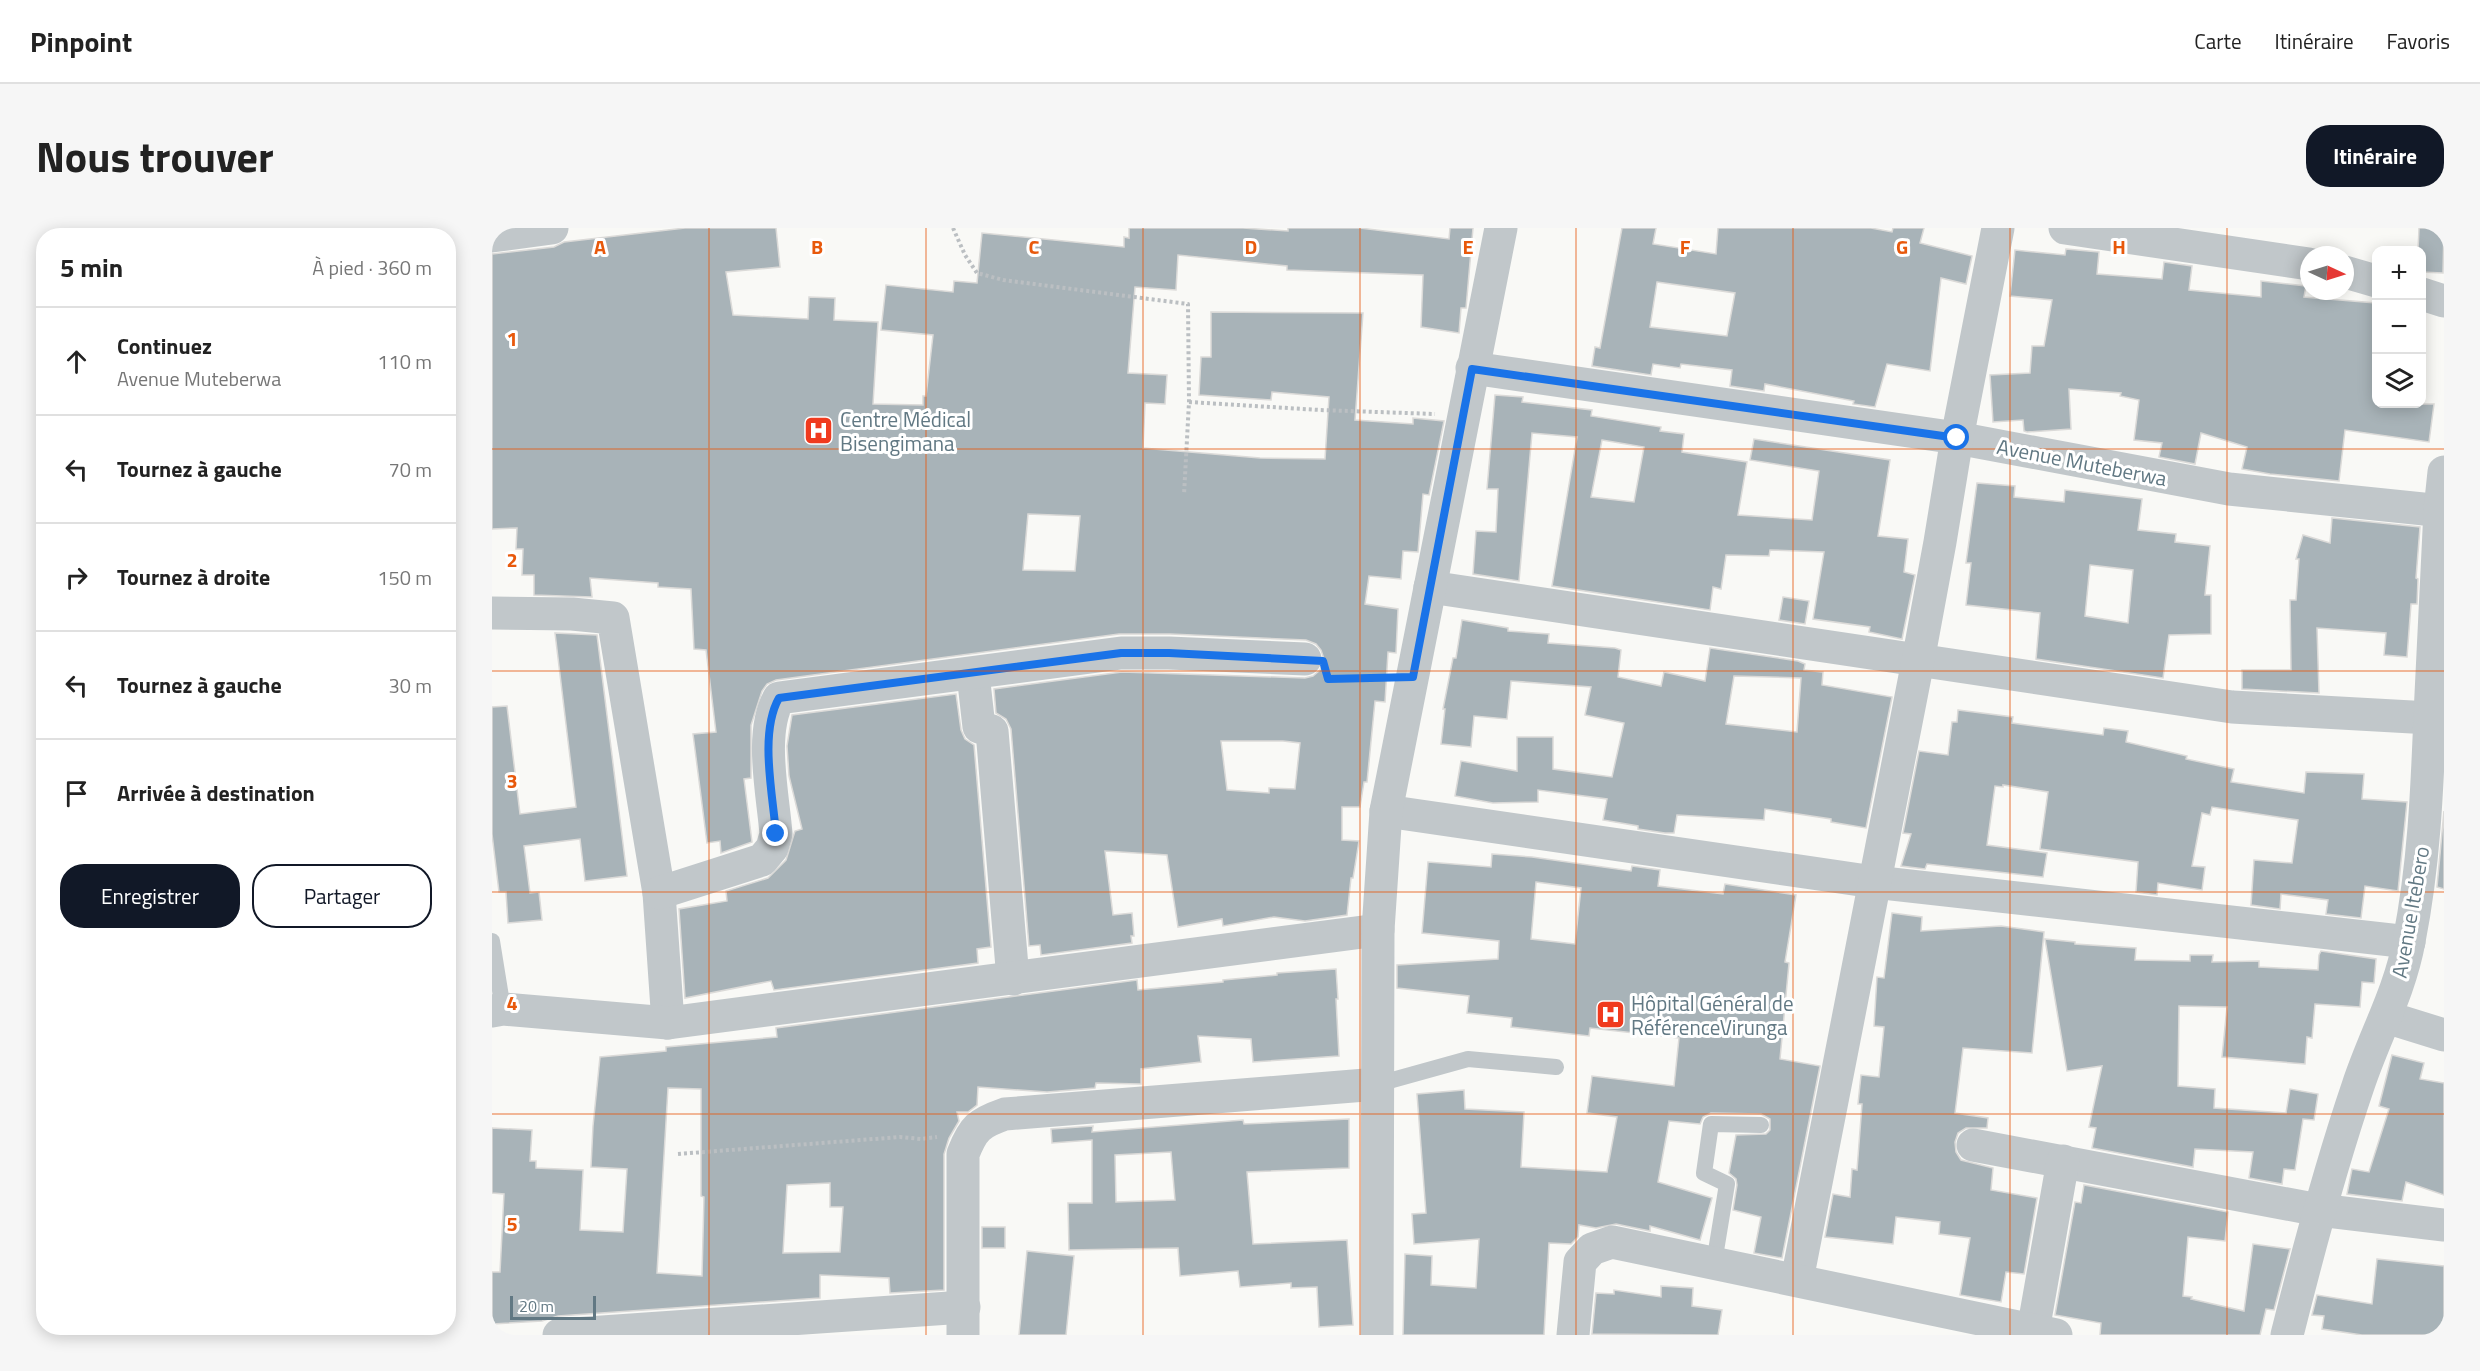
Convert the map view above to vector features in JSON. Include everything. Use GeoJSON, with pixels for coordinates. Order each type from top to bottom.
{"type":"FeatureCollection","features":[{"type":"Feature","properties":{"kind":"street"},"geometry":{"type":"LineString","coordinates":[[492,236],[552,228]]}},
{"type":"Feature","properties":{"kind":"street"},"geometry":{"type":"LineString","coordinates":[[1377,1335],[1378,930],[1386,811],[1501,228]]}},
{"type":"Feature","properties":{"kind":"street"},"geometry":{"type":"LineString","coordinates":[[1797,1280],[1918,661],[1957,438],[1998,228]]}},
{"type":"Feature","properties":{"kind":"street"},"geometry":{"type":"LineString","coordinates":[[2065,228],[2300,263]]}},
{"type":"Feature","properties":{"kind":"street"},"geometry":{"type":"LineString","coordinates":[[2354,275],[2372,280]]}},
{"type":"Feature","properties":{"kind":"street"},"geometry":{"type":"LineString","coordinates":[[2426,296],[2444,301]]}},
{"type":"Feature","properties":{"kind":"street","name":"Avenue Muteberwa"},"geometry":{"type":"LineString","coordinates":[[1472,369],[1957,438],[2229,489],[2442,510]]}},
{"type":"Feature","properties":{"kind":"street","name":"Avenue Itebero"},"geometry":{"type":"LineString","coordinates":[[2287,1335],[2319,1210],[2368,1055],[2386,1017],[2409,942],[2427,807],[2444,472]]}},
{"type":"Feature","properties":{"kind":"street"},"geometry":{"type":"LineString","coordinates":[[1430,587],[2232,707],[2430,718]]}},
{"type":"Feature","properties":{"kind":"street"},"geometry":{"type":"LineString","coordinates":[[492,613],[572,614],[613,618],[659,893],[668,1023]]}},
{"type":"Feature","properties":{"kind":"street"},"geometry":{"type":"LineString","coordinates":[[659,893],[762,860],[772,848],[776,834],[768,733],[772,711],[779,698],[1121,653],[1305,659]]}},
{"type":"Feature","properties":{"kind":"street"},"geometry":{"type":"LineString","coordinates":[[973,674],[979,727],[992,731],[1013,979]]}},
{"type":"Feature","properties":{"kind":"street"},"geometry":{"type":"LineString","coordinates":[[1386,811],[1874,882],[2409,942]]}},
{"type":"Feature","properties":{"kind":"street"},"geometry":{"type":"LineString","coordinates":[[498,1010],[668,1023],[1378,930]]}},
{"type":"Feature","properties":{"kind":"street"},"geometry":{"type":"LineString","coordinates":[[2386,1017],[2444,1035]]}},
{"type":"Feature","properties":{"kind":"street"},"geometry":{"type":"LineString","coordinates":[[559,1335],[963,1321],[963,1154],[971,1133],[986,1121],[1005,1114],[1378,1084]]}},
{"type":"Feature","properties":{"kind":"street"},"geometry":{"type":"LineString","coordinates":[[1973,1145],[2319,1210],[2444,1225]]}},
{"type":"Feature","properties":{"kind":"street"},"geometry":{"type":"LineString","coordinates":[[1573,1335],[1580,1262],[1592,1249],[1612,1242],[2044,1333],[2063,1161]]}},
{"type":"Feature","properties":{"kind":"lane"},"geometry":{"type":"LineString","coordinates":[[492,941],[498,1010]]}},
{"type":"Feature","properties":{"kind":"lane"},"geometry":{"type":"LineString","coordinates":[[1378,1084],[1468,1059],[1556,1066]]}},
{"type":"Feature","properties":{"kind":"lane"},"geometry":{"type":"LineString","coordinates":[[1714,1263],[1727,1184],[1704,1173],[1710,1124],[1761,1125]]}},
{"type":"Feature","properties":{"kind":"path"},"geometry":{"type":"LineString","coordinates":[[953,228],[977,273],[1003,280],[1188,303],[1189,402],[1184,495]]}},
{"type":"Feature","properties":{"kind":"path"},"geometry":{"type":"LineString","coordinates":[[1189,402],[1320,410],[1463,414]]}},
{"type":"Feature","properties":{"kind":"path"},"geometry":{"type":"LineString","coordinates":[[1305,659],[1323,661],[1328,679],[1413,677]]}},
{"type":"Feature","properties":{"kind":"path"},"geometry":{"type":"LineString","coordinates":[[678,1154],[900,1137],[921,1139],[971,1133]]}},
{"type":"Feature","properties":{"kind":"building"},"geometry":{"type":"Polygon","coordinates":[[[685,228],[776,228],[780,267],[726,272],[733,315],[808,319],[809,297],[835,298],[834,320],[878,322],[873,404],[923,405],[933,335],[881,330],[886,285],[953,292],[954,281],[977,283],[982,233],[1124,247],[1124,237],[1129,238],[1129,228],[1243,228],[1288,231],[1288,228],[1360,228],[1449,239],[1450,228],[1473,228],[1466,308],[1461,308],[1459,333],[1421,327],[1423,275],[1287,270],[1287,266],[1178,255],[1176,290],[1135,287],[1128,373],[1167,375],[1165,404],[1145,403],[1143,448],[1260,458],[1325,459],[1329,397],[1272,392],[1271,400],[1199,395],[1201,357],[1211,357],[1211,312],[1363,313],[1355,420],[1413,424],[1413,418],[1444,421],[1429,495],[1423,494],[1418,552],[1403,551],[1401,579],[1369,576],[1365,604],[1398,609],[1396,653],[1388,652],[1385,702],[1375,701],[1367,782],[1364,782],[1360,807],[1342,807],[1342,840],[1359,841],[1353,878],[1351,878],[1347,915],[1305,921],[1274,917],[1223,926],[1222,919],[1178,927],[1167,855],[1105,851],[1113,915],[1132,913],[1134,936],[1131,936],[1132,943],[1041,955],[1040,945],[1029,946],[1011,729],[1006,719],[996,713],[994,689],[1122,672],[1305,678],[1313,676],[1320,670],[1324,659],[1316,644],[1306,640],[1119,634],[776,680],[767,684],[762,691],[751,725],[751,778],[744,779],[752,842],[721,853],[720,841],[707,843],[693,734],[716,732],[706,650],[694,649],[691,589],[658,587],[658,583],[590,578],[592,597],[534,595],[534,575],[522,575],[523,549],[516,549],[517,528],[492,529],[492,254],[554,247],[564,242],[685,228]],[[1028,514],[1023,570],[1075,571],[1080,516],[1028,514]],[[1221,741],[1227,790],[1269,793],[1269,788],[1295,789],[1300,743],[1221,741]]]}},
{"type":"Feature","properties":{"kind":"building"},"geometry":{"type":"Polygon","coordinates":[[[1622,228],[1656,228],[1653,244],[1716,254],[1718,228],[1871,228],[1892,232],[1893,228],[1924,228],[1920,243],[1972,256],[1966,284],[1941,278],[1930,371],[1887,364],[1875,407],[1765,384],[1764,391],[1730,386],[1732,370],[1681,364],[1680,368],[1653,364],[1651,375],[1592,366],[1595,347],[1600,348],[1622,228]],[[1657,282],[1650,327],[1727,336],[1735,293],[1657,282]]]}},
{"type":"Feature","properties":{"kind":"building"},"geometry":{"type":"Polygon","coordinates":[[[2419,228],[2444,228],[2443,273],[2426,272],[2426,246],[2418,246],[2419,228]]]}},
{"type":"Feature","properties":{"kind":"building"},"geometry":{"type":"Polygon","coordinates":[[[2066,249],[2099,252],[2097,274],[2162,279],[2164,262],[2192,266],[2189,290],[2261,297],[2261,281],[2300,285],[2300,300],[2372,303],[2372,408],[2426,408],[2426,404],[2434,404],[2429,442],[2345,430],[2339,481],[2242,469],[2247,447],[2201,433],[2195,464],[2159,457],[2162,443],[2134,440],[2139,400],[2120,396],[2121,393],[2069,389],[2071,429],[2027,432],[2024,431],[2023,420],[1993,422],[1990,375],[2030,373],[2032,346],[2044,346],[2052,300],[2010,296],[2015,250],[2065,255],[2066,249]]]}},
{"type":"Feature","properties":{"kind":"building"},"geometry":{"type":"Polygon","coordinates":[[[1495,395],[1523,397],[1522,402],[1592,410],[1591,416],[1661,427],[1660,431],[1684,434],[1682,452],[1747,462],[1738,515],[1812,520],[1819,471],[1750,460],[1754,439],[1890,460],[1878,536],[1908,539],[1904,572],[1915,575],[1902,639],[1869,632],[1870,627],[1813,619],[1824,552],[1770,550],[1769,556],[1726,555],[1721,589],[1713,587],[1710,610],[1552,586],[1577,437],[1532,433],[1519,581],[1473,574],[1476,531],[1496,532],[1498,489],[1487,489],[1495,395]],[[1602,440],[1591,497],[1634,502],[1644,447],[1602,440]]]}},
{"type":"Feature","properties":{"kind":"building"},"geometry":{"type":"Polygon","coordinates":[[[1977,483],[2015,486],[2014,497],[2064,502],[2065,490],[2142,499],[2138,530],[2176,534],[2175,542],[2210,546],[2205,595],[2211,595],[2211,634],[2169,635],[2163,678],[2036,659],[2040,613],[1966,605],[1971,563],[1966,563],[1977,483]],[[2090,565],[2085,616],[2128,623],[2133,570],[2090,565]]]}},
{"type":"Feature","properties":{"kind":"building"},"geometry":{"type":"Polygon","coordinates":[[[2332,518],[2420,527],[2416,578],[2418,579],[2417,604],[2411,604],[2407,657],[2384,655],[2386,633],[2317,628],[2319,693],[2242,689],[2242,670],[2291,670],[2290,600],[2296,600],[2299,559],[2296,559],[2303,535],[2330,543],[2332,518]]]}},
{"type":"Feature","properties":{"kind":"building"},"geometry":{"type":"Polygon","coordinates":[[[1783,597],[1809,601],[1805,624],[1779,620],[1783,597]]]}},
{"type":"Feature","properties":{"kind":"building"},"geometry":{"type":"Polygon","coordinates":[[[1462,620],[1508,628],[1508,631],[1549,634],[1548,643],[1615,648],[1621,650],[1618,677],[1661,686],[1664,672],[1705,681],[1710,648],[1798,661],[1805,664],[1804,670],[1823,672],[1822,685],[1892,697],[1866,828],[1831,822],[1831,819],[1765,809],[1764,820],[1677,815],[1674,833],[1665,833],[1603,820],[1607,799],[1538,790],[1538,802],[1493,803],[1455,796],[1461,761],[1517,771],[1517,737],[1553,737],[1553,769],[1612,777],[1624,723],[1585,715],[1591,687],[1511,681],[1507,719],[1474,716],[1471,747],[1441,744],[1445,709],[1443,709],[1453,658],[1456,658],[1462,620]],[[1734,676],[1726,724],[1797,732],[1801,678],[1734,676]]]}},
{"type":"Feature","properties":{"kind":"building"},"geometry":{"type":"Polygon","coordinates":[[[555,633],[597,635],[627,876],[585,881],[580,839],[524,846],[530,893],[539,892],[542,920],[508,923],[506,892],[499,892],[492,834],[492,707],[507,706],[520,814],[576,807],[555,633]]]}},
{"type":"Feature","properties":{"kind":"building"},"geometry":{"type":"Polygon","coordinates":[[[956,694],[961,730],[965,739],[974,745],[991,947],[977,949],[978,963],[774,990],[771,981],[685,998],[679,909],[727,901],[726,891],[768,878],[786,860],[795,831],[802,829],[789,776],[787,746],[792,715],[956,694]]]}},
{"type":"Feature","properties":{"kind":"building"},"geometry":{"type":"Polygon","coordinates":[[[1958,710],[2013,717],[2012,723],[2103,735],[2104,728],[2128,731],[2126,742],[2187,756],[2186,759],[2234,769],[2231,782],[2304,793],[2306,772],[2364,774],[2362,799],[2407,802],[2398,891],[2365,886],[2361,918],[2326,914],[2328,900],[2281,894],[2280,909],[2251,905],[2254,860],[2292,863],[2298,820],[2212,807],[2210,815],[2202,813],[2192,866],[2205,867],[2202,890],[2158,883],[2157,895],[2136,892],[2138,862],[2040,849],[2048,792],[2003,785],[2003,787],[1995,786],[1987,845],[2047,853],[2043,877],[1927,864],[1925,869],[1901,866],[1911,834],[1903,833],[1919,751],[1948,755],[1952,722],[1957,722],[1958,710]]]}},
{"type":"Feature","properties":{"kind":"building"},"geometry":{"type":"Polygon","coordinates":[[[2444,811],[2444,889],[2437,887],[2444,811]]]}},
{"type":"Feature","properties":{"kind":"building"},"geometry":{"type":"Polygon","coordinates":[[[1492,854],[1532,857],[1631,871],[1632,866],[1660,870],[1658,886],[1723,894],[1725,884],[1796,895],[1785,962],[1789,963],[1780,1059],[1820,1066],[1782,1258],[1754,1253],[1761,1217],[1733,1210],[1737,1185],[1736,1179],[1729,1173],[1736,1135],[1766,1134],[1770,1130],[1770,1119],[1761,1114],[1711,1113],[1703,1117],[1700,1124],[1669,1121],[1658,1182],[1712,1198],[1700,1240],[1650,1226],[1650,1231],[1616,1224],[1596,1228],[1579,1225],[1578,1237],[1571,1244],[1549,1243],[1544,1335],[1403,1335],[1405,1254],[1432,1256],[1431,1285],[1476,1288],[1479,1239],[1414,1244],[1412,1214],[1426,1213],[1417,1094],[1464,1090],[1465,1109],[1524,1112],[1521,1167],[1607,1172],[1617,1117],[1587,1113],[1592,1076],[1674,1086],[1679,1038],[1590,1028],[1589,1036],[1511,1027],[1512,1018],[1467,1013],[1469,996],[1397,988],[1397,965],[1498,959],[1499,941],[1422,933],[1428,862],[1491,867],[1492,854]],[[1536,882],[1531,939],[1575,944],[1581,888],[1536,882]]]}},
{"type":"Feature","properties":{"kind":"building"},"geometry":{"type":"Polygon","coordinates":[[[1892,913],[1922,917],[1921,931],[2001,926],[2044,932],[2032,1053],[1963,1048],[1955,1113],[1988,1118],[1987,1128],[1966,1128],[1958,1133],[1955,1142],[1956,1152],[1961,1160],[1993,1168],[1991,1190],[2037,1198],[2024,1274],[2006,1272],[2001,1302],[1960,1295],[1970,1238],[1939,1234],[1940,1222],[1896,1217],[1893,1244],[1825,1237],[1833,1194],[1850,1197],[1852,1169],[1857,1170],[1862,1104],[1858,1104],[1861,1075],[1879,1077],[1884,1027],[1874,1026],[1877,977],[1884,978],[1892,913]]]}},
{"type":"Feature","properties":{"kind":"building"},"geometry":{"type":"Polygon","coordinates":[[[2045,939],[2075,942],[2075,944],[2136,948],[2135,960],[2190,961],[2190,955],[2213,955],[2212,962],[2259,961],[2259,967],[2318,970],[2321,951],[2376,959],[2374,983],[2362,982],[2360,1007],[2315,1004],[2312,1038],[2307,1037],[2305,1064],[2222,1057],[2227,1007],[2179,1006],[2178,1086],[2215,1089],[2214,1108],[2286,1113],[2290,1089],[2318,1094],[2314,1120],[2303,1119],[2295,1170],[2284,1169],[2282,1184],[2249,1178],[2253,1152],[2195,1149],[2193,1167],[2092,1148],[2096,1128],[2089,1127],[2102,1066],[2067,1071],[2045,939]]]}},
{"type":"Feature","properties":{"kind":"building"},"geometry":{"type":"Polygon","coordinates":[[[1336,969],[1339,1056],[1253,1062],[1251,1039],[1198,1036],[1201,1062],[1141,1069],[1141,1084],[1096,1083],[1095,1088],[1047,1092],[978,1087],[977,1105],[968,1112],[957,1112],[959,1121],[949,1138],[944,1154],[944,1290],[890,1293],[889,1278],[820,1275],[820,1298],[558,1316],[542,1321],[492,1324],[492,1272],[500,1272],[504,1194],[492,1193],[492,1128],[532,1130],[530,1161],[536,1161],[536,1168],[583,1170],[580,1230],[623,1232],[627,1169],[591,1167],[600,1057],[666,1051],[666,1047],[777,1037],[776,1028],[1137,980],[1138,990],[1223,982],[1223,980],[1277,975],[1277,973],[1336,969]],[[668,1088],[657,1273],[702,1276],[704,1197],[701,1196],[701,1089],[668,1088]],[[830,1183],[787,1185],[783,1253],[840,1252],[843,1207],[830,1207],[830,1183]]]}},
{"type":"Feature","properties":{"kind":"building"},"geometry":{"type":"Polygon","coordinates":[[[2392,1055],[2424,1063],[2420,1079],[2444,1083],[2444,1195],[2406,1182],[2402,1201],[2347,1194],[2352,1169],[2369,1172],[2389,1109],[2379,1106],[2392,1055]]]}},
{"type":"Feature","properties":{"kind":"building"},"geometry":{"type":"Polygon","coordinates":[[[1349,1119],[1349,1168],[1247,1172],[1253,1244],[1347,1240],[1353,1325],[1319,1327],[1317,1287],[1291,1288],[1291,1283],[1240,1287],[1238,1271],[1180,1276],[1178,1248],[1069,1250],[1068,1203],[1092,1203],[1092,1140],[1052,1143],[1051,1129],[1093,1126],[1092,1132],[1243,1120],[1244,1124],[1349,1119]],[[1171,1152],[1115,1155],[1116,1202],[1175,1200],[1171,1152]]]}},
{"type":"Feature","properties":{"kind":"building"},"geometry":{"type":"Polygon","coordinates":[[[2084,1185],[2228,1212],[2225,1241],[2188,1237],[2183,1296],[2192,1297],[2191,1299],[2244,1311],[2253,1244],[2290,1249],[2274,1310],[2266,1309],[2260,1335],[2100,1335],[2101,1323],[2055,1315],[2075,1202],[2081,1203],[2084,1185]]]}},
{"type":"Feature","properties":{"kind":"building"},"geometry":{"type":"Polygon","coordinates":[[[982,1227],[1005,1227],[1005,1248],[982,1248],[982,1227]]]}},
{"type":"Feature","properties":{"kind":"building"},"geometry":{"type":"Polygon","coordinates":[[[1027,1251],[1074,1256],[1066,1335],[1019,1335],[1027,1251]]]}},
{"type":"Feature","properties":{"kind":"building"},"geometry":{"type":"Polygon","coordinates":[[[2377,1259],[2444,1266],[2444,1335],[2362,1335],[2322,1329],[2324,1316],[2312,1315],[2317,1295],[2372,1304],[2377,1259]]]}},
{"type":"Feature","properties":{"kind":"building"},"geometry":{"type":"Polygon","coordinates":[[[1661,1286],[1693,1288],[1692,1306],[1722,1310],[1718,1335],[1592,1334],[1596,1293],[1614,1294],[1614,1290],[1661,1297],[1661,1286]]]}},
{"type":"Feature","properties":{"kind":"place","name":"Centre Médical Bisengimana"},"geometry":{"type":"Point","coordinates":[819,431]}},
{"type":"Feature","properties":{"kind":"place","name":"Hôpital Général de RéférenceVirunga"},"geometry":{"type":"Point","coordinates":[1610,1015]}},
{"type":"Feature","properties":{"kind":"route"},"geometry":{"type":"LineString","coordinates":[[776,834],[768,733],[772,711],[779,698],[1121,653],[1305,659],[1323,661],[1328,679],[1413,677],[1472,369],[1957,438]]}}]}
